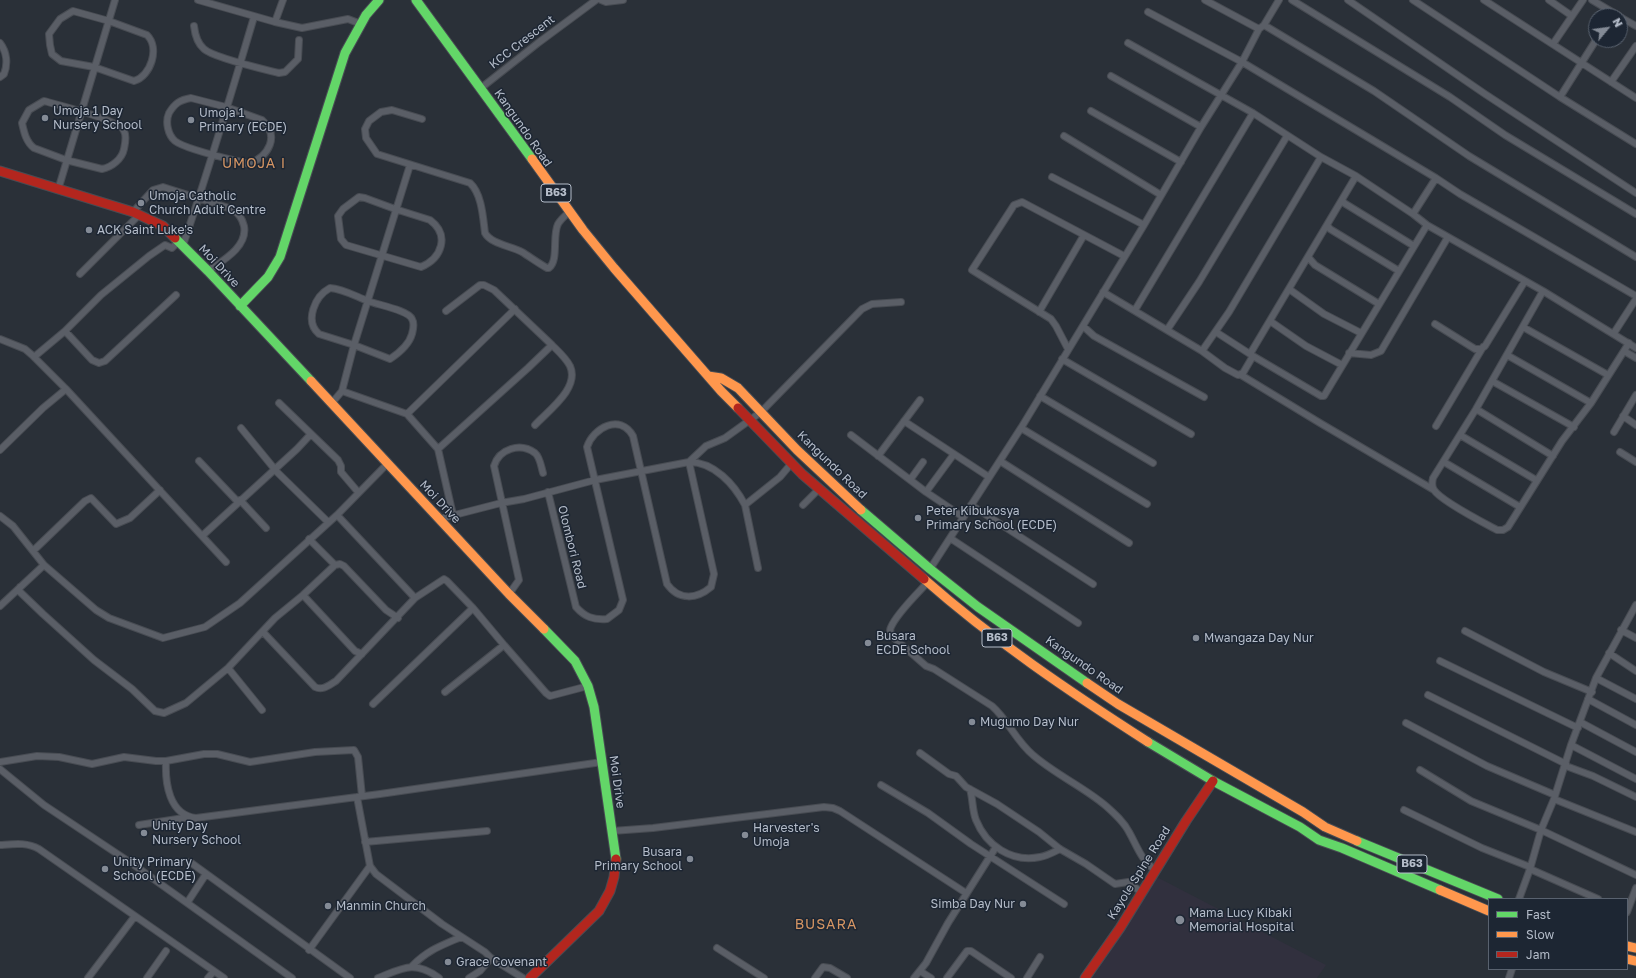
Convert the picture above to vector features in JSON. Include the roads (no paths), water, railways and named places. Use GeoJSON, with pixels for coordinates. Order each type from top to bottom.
{"type":"FeatureCollection","features":[{"type":"Feature","properties":{"kind":"main road"},"geometry":{"type":"LineString","coordinates":[[240,306],[268,277],[280,257],[344,53],[366,14],[379,0]]}},
{"type":"Feature","properties":{"kind":"main road","name":"Kangundo Road"},"geometry":{"type":"LineString","coordinates":[[416,0],[481,88],[569,212],[619,274],[708,376],[791,464],[925,581],[979,626],[1081,699],[1214,781],[1300,827],[1319,840],[1342,848],[1488,911]]}},
{"type":"Feature","properties":{"kind":"main road","name":"Moi Drive"},"geometry":{"type":"LineString","coordinates":[[0,171],[136,213],[163,226],[208,271],[509,594],[566,651],[575,662],[588,686],[594,707],[616,863],[614,877],[604,903],[599,911],[530,978]]}},
{"type":"Feature","properties":{"kind":"main road","name":"Kangundo Road"},"geometry":{"type":"LineString","coordinates":[[708,376],[721,378],[738,388],[798,450],[860,509],[930,569],[978,607],[1090,685],[1157,728],[1303,812],[1325,827],[1496,898]]}},
{"type":"Feature","properties":{"kind":"main road","name":"Kayole Spine Road"},"geometry":{"type":"LineString","coordinates":[[1085,978],[1120,928],[1155,870],[1214,781]]}},
{"type":"Feature","properties":{"kind":"street"},"geometry":{"type":"LineString","coordinates":[[58,190],[115,0]]}},
{"type":"Feature","properties":{"kind":"street"},"geometry":{"type":"LineString","coordinates":[[200,0],[254,17],[302,28],[348,19],[360,24]]}},
{"type":"Feature","properties":{"kind":"street"},"geometry":{"type":"LineString","coordinates":[[275,22],[283,0]]}},
{"type":"Feature","properties":{"kind":"street","name":"KCC Crescent"},"geometry":{"type":"LineString","coordinates":[[481,88],[596,0]]}},
{"type":"Feature","properties":{"kind":"street"},"geometry":{"type":"LineString","coordinates":[[601,0],[606,2],[623,0]]}},
{"type":"Feature","properties":{"kind":"street"},"geometry":{"type":"LineString","coordinates":[[1206,0],[1262,27],[1374,91],[1469,156],[1636,257]]}},
{"type":"Feature","properties":{"kind":"street"},"geometry":{"type":"LineString","coordinates":[[1155,870],[1142,858],[1128,830],[1117,816],[1106,806],[1034,756],[1016,737],[1000,712],[934,669],[926,666],[894,638],[891,634],[890,628],[925,581],[930,569],[1021,428],[1062,358],[1144,225],[1201,127],[1279,0]]}},
{"type":"Feature","properties":{"kind":"street"},"geometry":{"type":"LineString","coordinates":[[1292,0],[1450,97],[1504,135],[1636,214]]}},
{"type":"Feature","properties":{"kind":"street"},"geometry":{"type":"LineString","coordinates":[[1348,0],[1478,89],[1636,193]]}},
{"type":"Feature","properties":{"kind":"street"},"geometry":{"type":"LineString","coordinates":[[1413,0],[1560,98],[1636,144]]}},
{"type":"Feature","properties":{"kind":"street"},"geometry":{"type":"LineString","coordinates":[[1484,0],[1636,98]]}},
{"type":"Feature","properties":{"kind":"street"},"geometry":{"type":"LineString","coordinates":[[1549,0],[1572,16]]}},
{"type":"Feature","properties":{"kind":"street"},"geometry":{"type":"LineString","coordinates":[[1553,44],[1583,0]]}},
{"type":"Feature","properties":{"kind":"street"},"geometry":{"type":"LineString","coordinates":[[1592,0],[1605,8]]}},
{"type":"Feature","properties":{"kind":"street"},"geometry":{"type":"LineString","coordinates":[[73,11],[109,21],[147,35],[151,39],[153,56],[149,66],[140,79],[134,81],[94,67],[61,61],[52,54],[49,34],[60,19],[73,11]]}},
{"type":"Feature","properties":{"kind":"street"},"geometry":{"type":"LineString","coordinates":[[1148,12],[1242,62],[1436,178],[1460,194],[1636,296]]}},
{"type":"Feature","properties":{"kind":"street"},"geometry":{"type":"LineString","coordinates":[[34,358],[65,331],[101,295],[149,256],[165,245],[172,248],[181,243],[199,198],[213,155],[226,107],[254,17]]}},
{"type":"Feature","properties":{"kind":"street"},"geometry":{"type":"LineString","coordinates":[[194,26],[198,43],[203,49],[240,63],[279,73],[285,72],[298,60],[299,40]]}},
{"type":"Feature","properties":{"kind":"street"},"geometry":{"type":"LineString","coordinates":[[0,43],[4,47],[7,65],[4,74],[0,77]]}},
{"type":"Feature","properties":{"kind":"street"},"geometry":{"type":"LineString","coordinates":[[1128,43],[1253,113],[1321,158],[1356,176],[1427,225],[1543,291],[1614,333],[1636,348]]}},
{"type":"Feature","properties":{"kind":"street"},"geometry":{"type":"LineString","coordinates":[[1611,82],[1636,46]]}},
{"type":"Feature","properties":{"kind":"street"},"geometry":{"type":"LineString","coordinates":[[1560,98],[1591,48]]}},
{"type":"Feature","properties":{"kind":"street"},"geometry":{"type":"LineString","coordinates":[[1111,76],[1201,127]]}},
{"type":"Feature","properties":{"kind":"street"},"geometry":{"type":"LineString","coordinates":[[191,98],[226,107],[262,120],[266,123],[270,134],[271,146],[265,154],[249,164],[182,145],[171,137],[168,130],[167,118],[174,105],[181,99],[191,98]]}},
{"type":"Feature","properties":{"kind":"street"},"geometry":{"type":"LineString","coordinates":[[44,101],[82,111],[120,126],[124,131],[126,142],[123,155],[108,167],[102,169],[66,160],[34,148],[30,145],[22,123],[29,110],[44,101]]}},
{"type":"Feature","properties":{"kind":"street"},"geometry":{"type":"LineString","coordinates":[[422,119],[392,110],[381,112],[369,120],[365,130],[366,138],[377,154],[470,183],[475,188],[487,237],[520,252],[547,268],[552,266],[554,262],[556,229],[560,220],[569,212]]}},
{"type":"Feature","properties":{"kind":"street"},"geometry":{"type":"LineString","coordinates":[[1091,112],[1181,162]]}},
{"type":"Feature","properties":{"kind":"street"},"geometry":{"type":"LineString","coordinates":[[1135,310],[1253,113]]}},
{"type":"Feature","properties":{"kind":"street"},"geometry":{"type":"LineString","coordinates":[[1064,136],[1161,195]]}},
{"type":"Feature","properties":{"kind":"street"},"geometry":{"type":"LineString","coordinates":[[1167,330],[1199,282],[1287,136]]}},
{"type":"Feature","properties":{"kind":"street"},"geometry":{"type":"LineString","coordinates":[[1202,351],[1216,332],[1321,158]]}},
{"type":"Feature","properties":{"kind":"street"},"geometry":{"type":"LineString","coordinates":[[331,404],[342,391],[354,345],[410,164]]}},
{"type":"Feature","properties":{"kind":"street"},"geometry":{"type":"LineString","coordinates":[[1241,375],[1270,321],[1356,176]]}},
{"type":"Feature","properties":{"kind":"street"},"geometry":{"type":"LineString","coordinates":[[1052,177],[1144,225]]}},
{"type":"Feature","properties":{"kind":"street"},"geometry":{"type":"LineString","coordinates":[[1413,214],[1436,178]]}},
{"type":"Feature","properties":{"kind":"street"},"geometry":{"type":"LineString","coordinates":[[80,274],[136,213],[149,194],[157,188],[163,187],[232,209],[238,213],[242,219],[244,230],[243,239],[240,245],[224,260],[208,271]]}},
{"type":"Feature","properties":{"kind":"street"},"geometry":{"type":"LineString","coordinates":[[359,197],[395,209],[430,220],[434,223],[440,234],[442,248],[437,257],[421,267],[346,245],[341,239],[338,216],[352,201],[359,197]]}},
{"type":"Feature","properties":{"kind":"street"},"geometry":{"type":"LineString","coordinates":[[1342,200],[1344,203],[1414,246]]}},
{"type":"Feature","properties":{"kind":"street"},"geometry":{"type":"LineString","coordinates":[[1068,349],[1054,321],[972,270],[1014,205],[1018,202],[1022,202],[1124,256]]}},
{"type":"Feature","properties":{"kind":"street"},"geometry":{"type":"LineString","coordinates":[[1327,225],[1330,229],[1399,271]]}},
{"type":"Feature","properties":{"kind":"street"},"geometry":{"type":"LineString","coordinates":[[1216,332],[1252,355],[1325,396],[1349,353],[1427,225]]}},
{"type":"Feature","properties":{"kind":"street"},"geometry":{"type":"LineString","coordinates":[[1039,312],[1084,235]]}},
{"type":"Feature","properties":{"kind":"street"},"geometry":{"type":"LineString","coordinates":[[1349,353],[1371,355],[1381,351],[1448,237]]}},
{"type":"Feature","properties":{"kind":"street"},"geometry":{"type":"LineString","coordinates":[[1308,257],[1315,265],[1379,304]]}},
{"type":"Feature","properties":{"kind":"street"},"geometry":{"type":"LineString","coordinates":[[1436,426],[1483,347],[1526,281]]}},
{"type":"Feature","properties":{"kind":"street"},"geometry":{"type":"LineString","coordinates":[[446,311],[480,285],[484,285],[494,290],[515,309],[552,345],[570,366],[572,380],[569,389],[535,425]]}},
{"type":"Feature","properties":{"kind":"street"},"geometry":{"type":"LineString","coordinates":[[330,288],[338,289],[368,301],[410,316],[414,325],[410,340],[405,347],[390,359],[316,332],[313,320],[313,307],[324,291],[330,288]]}},
{"type":"Feature","properties":{"kind":"street"},"geometry":{"type":"LineString","coordinates":[[1289,289],[1324,314],[1361,333]]}},
{"type":"Feature","properties":{"kind":"street"},"geometry":{"type":"LineString","coordinates":[[1434,490],[1432,483],[1433,478],[1476,409],[1524,327],[1543,291]]}},
{"type":"Feature","properties":{"kind":"street"},"geometry":{"type":"LineString","coordinates":[[1103,292],[1202,351],[1225,368],[1238,375],[1241,375],[1434,490],[1449,502],[1497,530],[1508,528],[1536,480],[1562,441],[1591,403],[1629,343]]}},
{"type":"Feature","properties":{"kind":"street"},"geometry":{"type":"LineString","coordinates":[[65,331],[92,360],[101,363],[105,361],[176,295]]}},
{"type":"Feature","properties":{"kind":"street"},"geometry":{"type":"LineString","coordinates":[[1614,333],[1636,299]]}},
{"type":"Feature","properties":{"kind":"street"},"geometry":{"type":"LineString","coordinates":[[689,462],[706,446],[725,438],[761,412],[862,309],[872,304],[901,302]]}},
{"type":"Feature","properties":{"kind":"street"},"geometry":{"type":"LineString","coordinates":[[407,414],[515,309]]}},
{"type":"Feature","properties":{"kind":"street"},"geometry":{"type":"LineString","coordinates":[[1270,321],[1306,346],[1342,365]]}},
{"type":"Feature","properties":{"kind":"street"},"geometry":{"type":"LineString","coordinates":[[1435,324],[1475,349],[1483,347]]}},
{"type":"Feature","properties":{"kind":"street"},"geometry":{"type":"LineString","coordinates":[[1083,326],[1094,336],[1204,397]]}},
{"type":"Feature","properties":{"kind":"street"},"geometry":{"type":"LineString","coordinates":[[1524,327],[1608,375]]}},
{"type":"Feature","properties":{"kind":"street"},"geometry":{"type":"LineString","coordinates":[[0,339],[25,349],[66,389],[226,562]]}},
{"type":"Feature","properties":{"kind":"street"},"geometry":{"type":"LineString","coordinates":[[438,450],[552,345]]}},
{"type":"Feature","properties":{"kind":"street"},"geometry":{"type":"LineString","coordinates":[[1624,351],[1636,358]]}},
{"type":"Feature","properties":{"kind":"street"},"geometry":{"type":"LineString","coordinates":[[1507,355],[1591,403]]}},
{"type":"Feature","properties":{"kind":"street"},"geometry":{"type":"LineString","coordinates":[[1062,358],[1191,434]]}},
{"type":"Feature","properties":{"kind":"street"},"geometry":{"type":"LineString","coordinates":[[1492,381],[1574,427]]}},
{"type":"Feature","properties":{"kind":"street"},"geometry":{"type":"LineString","coordinates":[[0,450],[43,408],[66,389]]}},
{"type":"Feature","properties":{"kind":"street"},"geometry":{"type":"LineString","coordinates":[[342,391],[407,414],[438,450],[453,515]]}},
{"type":"Feature","properties":{"kind":"street"},"geometry":{"type":"LineString","coordinates":[[1614,432],[1636,395]]}},
{"type":"Feature","properties":{"kind":"street"},"geometry":{"type":"LineString","coordinates":[[1040,396],[1153,463]]}},
{"type":"Feature","properties":{"kind":"street"},"geometry":{"type":"LineString","coordinates":[[878,456],[920,400]]}},
{"type":"Feature","properties":{"kind":"street"},"geometry":{"type":"LineString","coordinates":[[279,403],[338,460],[341,466],[341,472],[358,492]]}},
{"type":"Feature","properties":{"kind":"street"},"geometry":{"type":"LineString","coordinates":[[1476,409],[1553,456]]}},
{"type":"Feature","properties":{"kind":"street"},"geometry":{"type":"LineString","coordinates":[[1623,416],[1636,425]]}},
{"type":"Feature","properties":{"kind":"street"},"geometry":{"type":"LineString","coordinates":[[904,421],[989,477]]}},
{"type":"Feature","properties":{"kind":"street"},"geometry":{"type":"LineString","coordinates":[[595,480],[587,447],[590,439],[605,426],[610,424],[617,424],[629,430],[641,471],[667,584],[670,589],[678,594],[691,597],[698,596],[711,587],[714,574],[689,462]]}},
{"type":"Feature","properties":{"kind":"street"},"geometry":{"type":"LineString","coordinates":[[241,428],[276,469],[328,522]]}},
{"type":"Feature","properties":{"kind":"street"},"geometry":{"type":"LineString","coordinates":[[1021,428],[1148,504]]}},
{"type":"Feature","properties":{"kind":"street"},"geometry":{"type":"LineString","coordinates":[[202,536],[276,469],[311,434]]}},
{"type":"Feature","properties":{"kind":"street"},"geometry":{"type":"LineString","coordinates":[[851,435],[963,518]]}},
{"type":"Feature","properties":{"kind":"street"},"geometry":{"type":"LineString","coordinates":[[1460,435],[1536,480]]}},
{"type":"Feature","properties":{"kind":"street"},"geometry":{"type":"LineString","coordinates":[[509,594],[519,580],[494,466],[498,457],[505,451],[521,447],[534,452],[538,456],[543,472]]}},
{"type":"Feature","properties":{"kind":"street"},"geometry":{"type":"LineString","coordinates":[[1620,452],[1636,462]]}},
{"type":"Feature","properties":{"kind":"street"},"geometry":{"type":"LineString","coordinates":[[926,492],[954,454]]}},
{"type":"Feature","properties":{"kind":"street"},"geometry":{"type":"LineString","coordinates":[[198,461],[266,528]]}},
{"type":"Feature","properties":{"kind":"street"},"geometry":{"type":"LineString","coordinates":[[1000,461],[1129,543]]}},
{"type":"Feature","properties":{"kind":"street"},"geometry":{"type":"LineString","coordinates":[[439,519],[501,503],[524,500],[595,480],[689,462],[706,465],[716,471],[734,489],[745,505],[758,568]]}},
{"type":"Feature","properties":{"kind":"street"},"geometry":{"type":"LineString","coordinates":[[910,480],[923,462]]}},
{"type":"Feature","properties":{"kind":"street"},"geometry":{"type":"LineString","coordinates":[[1444,462],[1520,507]]}},
{"type":"Feature","properties":{"kind":"street"},"geometry":{"type":"LineString","coordinates":[[0,516],[13,526],[44,565],[96,610],[109,618],[163,638],[205,627],[240,603],[337,515],[388,463]]}},
{"type":"Feature","properties":{"kind":"street"},"geometry":{"type":"LineString","coordinates":[[745,505],[780,477],[791,464]]}},
{"type":"Feature","properties":{"kind":"street","name":"Olombori Road"},"geometry":{"type":"LineString","coordinates":[[548,492],[576,607],[582,614],[591,618],[606,619],[619,610],[623,600],[595,480]]}},
{"type":"Feature","properties":{"kind":"street"},"geometry":{"type":"LineString","coordinates":[[803,505],[819,489]]}},
{"type":"Feature","properties":{"kind":"street"},"geometry":{"type":"LineString","coordinates":[[33,551],[85,501],[92,498],[116,524],[130,518],[160,490]]}},
{"type":"Feature","properties":{"kind":"street"},"geometry":{"type":"LineString","coordinates":[[971,505],[1093,584]]}},
{"type":"Feature","properties":{"kind":"street"},"geometry":{"type":"LineString","coordinates":[[337,515],[416,598]]}},
{"type":"Feature","properties":{"kind":"street"},"geometry":{"type":"LineString","coordinates":[[950,538],[1078,623]]}},
{"type":"Feature","properties":{"kind":"street"},"geometry":{"type":"LineString","coordinates":[[310,539],[335,565]]}},
{"type":"Feature","properties":{"kind":"street"},"geometry":{"type":"LineString","coordinates":[[20,586],[19,591],[43,614],[100,664],[132,689],[155,711],[164,713],[186,703],[228,668],[275,618],[303,595],[335,565],[340,564],[344,566],[386,610],[398,618]]}},
{"type":"Feature","properties":{"kind":"street"},"geometry":{"type":"LineString","coordinates":[[0,606],[44,565]]}},
{"type":"Feature","properties":{"kind":"street"},"geometry":{"type":"LineString","coordinates":[[263,632],[315,687],[319,689],[329,686],[336,681],[416,598],[444,579],[473,608],[550,696],[588,686]]}},
{"type":"Feature","properties":{"kind":"street"},"geometry":{"type":"LineString","coordinates":[[303,595],[355,651],[362,654]]}},
{"type":"Feature","properties":{"kind":"street"},"geometry":{"type":"LineString","coordinates":[[1519,898],[1566,765],[1571,745],[1596,678],[1636,605]]}},
{"type":"Feature","properties":{"kind":"street"},"geometry":{"type":"LineString","coordinates":[[373,704],[473,608]]}},
{"type":"Feature","properties":{"kind":"street"},"geometry":{"type":"LineString","coordinates":[[1621,630],[1636,638]]}},
{"type":"Feature","properties":{"kind":"street"},"geometry":{"type":"LineString","coordinates":[[1465,631],[1499,647],[1544,672],[1592,692]]}},
{"type":"Feature","properties":{"kind":"street"},"geometry":{"type":"LineString","coordinates":[[445,692],[504,645]]}},
{"type":"Feature","properties":{"kind":"street"},"geometry":{"type":"LineString","coordinates":[[1609,653],[1636,671]]}},
{"type":"Feature","properties":{"kind":"street"},"geometry":{"type":"LineString","coordinates":[[1440,661],[1636,752]]}},
{"type":"Feature","properties":{"kind":"street"},"geometry":{"type":"LineString","coordinates":[[228,668],[262,710]]}},
{"type":"Feature","properties":{"kind":"street"},"geometry":{"type":"LineString","coordinates":[[1596,678],[1636,699]]}},
{"type":"Feature","properties":{"kind":"street"},"geometry":{"type":"LineString","coordinates":[[1428,695],[1566,765],[1636,797]]}},
{"type":"Feature","properties":{"kind":"street"},"geometry":{"type":"LineString","coordinates":[[1588,699],[1636,725]]}},
{"type":"Feature","properties":{"kind":"street"},"geometry":{"type":"LineString","coordinates":[[1406,723],[1487,766],[1636,832]]}},
{"type":"Feature","properties":{"kind":"street"},"geometry":{"type":"LineString","coordinates":[[1571,745],[1636,779]]}},
{"type":"Feature","properties":{"kind":"street"},"geometry":{"type":"LineString","coordinates":[[0,762],[38,756],[59,757],[92,764],[124,757],[166,761],[204,754],[217,754],[250,762],[315,752],[354,750],[358,757],[360,796],[365,842],[370,866],[376,874],[460,937],[523,978]]}},
{"type":"Feature","properties":{"kind":"street"},"geometry":{"type":"LineString","coordinates":[[920,753],[949,774],[956,776],[966,787],[998,804],[1039,832],[1060,849],[1086,864],[1115,884],[1128,882],[1141,892]]}},
{"type":"Feature","properties":{"kind":"street"},"geometry":{"type":"LineString","coordinates":[[166,761],[166,777],[170,796],[176,805],[190,817]]}},
{"type":"Feature","properties":{"kind":"street"},"geometry":{"type":"LineString","coordinates":[[139,825],[602,762]]}},
{"type":"Feature","properties":{"kind":"street"},"geometry":{"type":"LineString","coordinates":[[0,769],[44,805],[292,978]]}},
{"type":"Feature","properties":{"kind":"street"},"geometry":{"type":"LineString","coordinates":[[1420,770],[1471,801],[1542,830],[1636,875]]}},
{"type":"Feature","properties":{"kind":"street"},"geometry":{"type":"LineString","coordinates":[[881,785],[928,813],[1064,904]]}},
{"type":"Feature","properties":{"kind":"street"},"geometry":{"type":"LineString","coordinates":[[970,789],[973,811],[976,820],[988,841],[1006,854],[1024,858],[1040,857],[1060,849]]}},
{"type":"Feature","properties":{"kind":"street"},"geometry":{"type":"LineString","coordinates":[[612,831],[653,828],[824,807],[833,808],[840,811],[966,893]]}},
{"type":"Feature","properties":{"kind":"street"},"geometry":{"type":"LineString","coordinates":[[1404,810],[1482,848],[1596,898]]}},
{"type":"Feature","properties":{"kind":"street"},"geometry":{"type":"LineString","coordinates":[[365,842],[487,831]]}},
{"type":"Feature","properties":{"kind":"street"},"geometry":{"type":"LineString","coordinates":[[0,845],[32,845],[59,861],[224,978]]}},
{"type":"Feature","properties":{"kind":"street"},"geometry":{"type":"LineString","coordinates":[[914,978],[920,971],[966,893],[996,847]]}},
{"type":"Feature","properties":{"kind":"street"},"geometry":{"type":"LineString","coordinates":[[190,862],[309,950],[350,978]]}},
{"type":"Feature","properties":{"kind":"street"},"geometry":{"type":"LineString","coordinates":[[309,950],[370,866]]}},
{"type":"Feature","properties":{"kind":"street"},"geometry":{"type":"LineString","coordinates":[[186,903],[206,874]]}},
{"type":"Feature","properties":{"kind":"street"},"geometry":{"type":"LineString","coordinates":[[1628,908],[1636,888]]}},
{"type":"Feature","properties":{"kind":"street"},"geometry":{"type":"LineString","coordinates":[[88,978],[136,916]]}},
{"type":"Feature","properties":{"kind":"street"},"geometry":{"type":"LineString","coordinates":[[378,978],[412,966],[423,955],[432,949],[460,937]]}},
{"type":"Feature","properties":{"kind":"street"},"geometry":{"type":"LineString","coordinates":[[717,948],[764,978]]}},
{"type":"Feature","properties":{"kind":"street"},"geometry":{"type":"LineString","coordinates":[[147,978],[166,951]]}},
{"type":"Feature","properties":{"kind":"street"},"geometry":{"type":"LineString","coordinates":[[947,978],[967,951],[972,951],[1011,978]]}},
{"type":"Feature","properties":{"kind":"street"},"geometry":{"type":"LineString","coordinates":[[1026,978],[1040,957]]}},
{"type":"Feature","properties":{"kind":"street"},"geometry":{"type":"LineString","coordinates":[[469,978],[480,971],[491,958]]}},
{"type":"Feature","properties":{"kind":"street"},"geometry":{"type":"LineString","coordinates":[[412,966],[424,969],[439,978]]}},
{"type":"Feature","properties":{"kind":"street"},"geometry":{"type":"LineString","coordinates":[[815,978],[823,967],[830,968],[847,978]]}},
{"type":"Feature","properties":{"kind":"street"},"geometry":{"type":"LineString","coordinates":[[208,978],[214,971]]}},
{"type":"Feature","properties":{"kind":"street"},"geometry":{"type":"LineString","coordinates":[[920,971],[931,978]]}},
{"type":"Feature","properties":{"kind":"place","name":"Umoja 1 Day Nursery School"},"geometry":{"type":"Point","coordinates":[45,118]}},
{"type":"Feature","properties":{"kind":"place","name":"Umoja 1 Primary (ECDE)"},"geometry":{"type":"Point","coordinates":[191,120]}},
{"type":"Feature","properties":{"kind":"place","name":"Umoja Catholic Church Adult Centre"},"geometry":{"type":"Point","coordinates":[141,203]}},
{"type":"Feature","properties":{"kind":"place","name":"ACK Saint Luke's"},"geometry":{"type":"Point","coordinates":[89,230]}},
{"type":"Feature","properties":{"kind":"place","name":"Peter Kibukosya Primary School (ECDE)"},"geometry":{"type":"Point","coordinates":[918,518]}},
{"type":"Feature","properties":{"kind":"place","name":"Mwangaza Day Nur"},"geometry":{"type":"Point","coordinates":[1196,638]}},
{"type":"Feature","properties":{"kind":"place","name":"Busara ECDE School"},"geometry":{"type":"Point","coordinates":[868,643]}},
{"type":"Feature","properties":{"kind":"place","name":"Mugumo Day Nur"},"geometry":{"type":"Point","coordinates":[972,722]}},
{"type":"Feature","properties":{"kind":"place","name":"Unity Day Nursery School"},"geometry":{"type":"Point","coordinates":[144,833]}},
{"type":"Feature","properties":{"kind":"place","name":"Harvester's Umoja"},"geometry":{"type":"Point","coordinates":[745,835]}},
{"type":"Feature","properties":{"kind":"place","name":"Busara Primary School"},"geometry":{"type":"Point","coordinates":[690,859]}},
{"type":"Feature","properties":{"kind":"place","name":"Unity Primary School (ECDE)"},"geometry":{"type":"Point","coordinates":[105,869]}},
{"type":"Feature","properties":{"kind":"place","name":"Simba Day Nur"},"geometry":{"type":"Point","coordinates":[1023,904]}},
{"type":"Feature","properties":{"kind":"place","name":"Manmin Church"},"geometry":{"type":"Point","coordinates":[328,906]}},
{"type":"Feature","properties":{"kind":"place","name":"Mama Lucy Kibaki Memorial Hospital"},"geometry":{"type":"Point","coordinates":[1180,920]}},
{"type":"Feature","properties":{"kind":"place","name":"Grace Covenant"},"geometry":{"type":"Point","coordinates":[448,962]}},
{"type":"Feature","properties":{"kind":"district","name":"UMOJA I"},"geometry":{"type":"Point","coordinates":[254,164]}},
{"type":"Feature","properties":{"kind":"district","name":"BUSARA"},"geometry":{"type":"Point","coordinates":[826,925]}}]}
